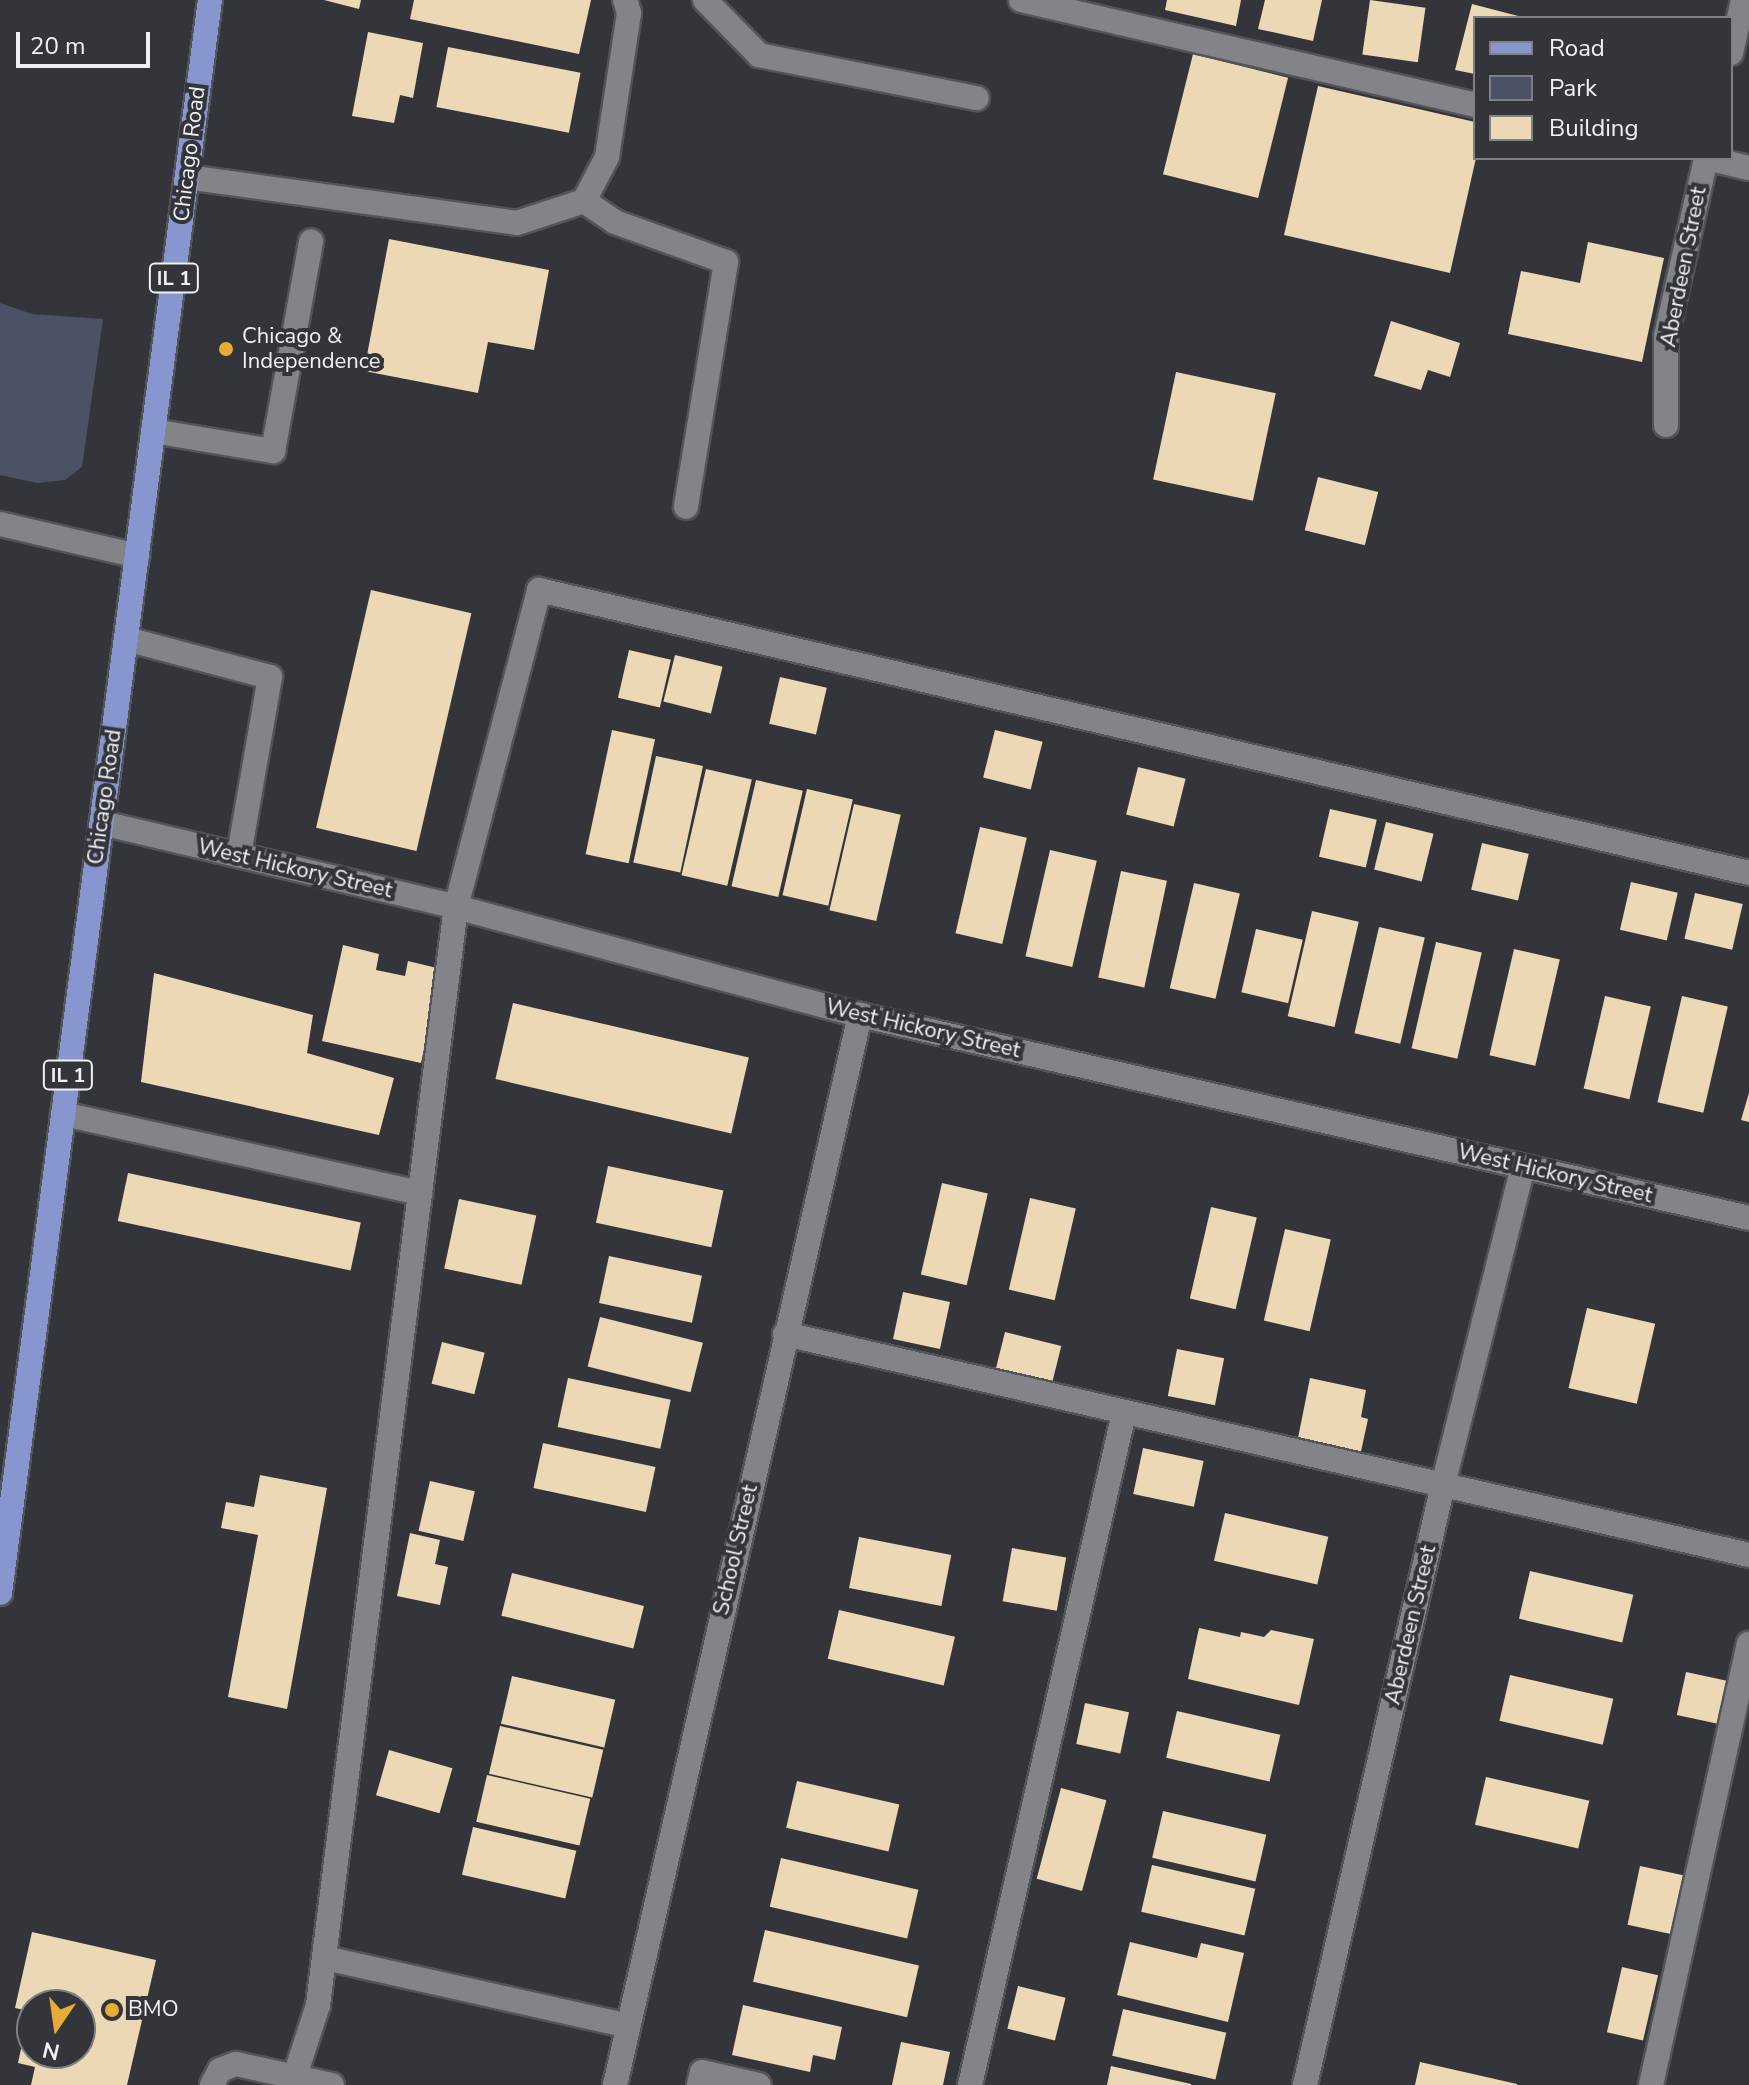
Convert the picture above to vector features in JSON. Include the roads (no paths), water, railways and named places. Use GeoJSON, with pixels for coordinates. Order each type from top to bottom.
{"type":"FeatureCollection","features":[{"type":"Feature","properties":{"kind":"main road","name":"Chicago Road"},"geometry":{"type":"LineString","coordinates":[[0,1593],[8,1471],[63,1114],[210,0]]}},
{"type":"Feature","properties":{"kind":"street"},"geometry":{"type":"LineString","coordinates":[[187,177],[517,223],[584,201],[607,157],[629,13],[625,0]]}},
{"type":"Feature","properties":{"kind":"street"},"geometry":{"type":"LineString","coordinates":[[705,0],[759,55],[977,98]]}},
{"type":"Feature","properties":{"kind":"street"},"geometry":{"type":"LineString","coordinates":[[1021,0],[1077,6],[1473,105]]}},
{"type":"Feature","properties":{"kind":"street"},"geometry":{"type":"LineString","coordinates":[[1733,44],[1743,0]]}},
{"type":"Feature","properties":{"kind":"street","name":"Aberdeen Street"},"geometry":{"type":"LineString","coordinates":[[1666,425],[1666,336],[1706,160]]}},
{"type":"Feature","properties":{"kind":"street"},"geometry":{"type":"LineString","coordinates":[[1715,160],[1749,168]]}},
{"type":"Feature","properties":{"kind":"street"},"geometry":{"type":"LineString","coordinates":[[584,201],[615,222],[726,262],[686,507]]}},
{"type":"Feature","properties":{"kind":"street"},"geometry":{"type":"LineString","coordinates":[[153,431],[273,451],[311,241]]}},
{"type":"Feature","properties":{"kind":"street"},"geometry":{"type":"LineString","coordinates":[[0,524],[137,556]]}},
{"type":"Feature","properties":{"kind":"street"},"geometry":{"type":"LineString","coordinates":[[293,2081],[318,2005],[325,1958],[456,907],[539,590],[1749,873]]}},
{"type":"Feature","properties":{"kind":"street"},"geometry":{"type":"LineString","coordinates":[[126,639],[270,677],[239,855]]}},
{"type":"Feature","properties":{"kind":"street","name":"West Hickory Street"},"geometry":{"type":"LineString","coordinates":[[102,823],[456,907],[860,1015],[1749,1218]]}},
{"type":"Feature","properties":{"kind":"street","name":"School Street"},"geometry":{"type":"LineString","coordinates":[[615,2085],[860,1015]]}},
{"type":"Feature","properties":{"kind":"street"},"geometry":{"type":"LineString","coordinates":[[63,1114],[420,1193]]}},
{"type":"Feature","properties":{"kind":"street","name":"Aberdeen Street"},"geometry":{"type":"LineString","coordinates":[[1305,2085],[1443,1485],[1523,1167]]}},
{"type":"Feature","properties":{"kind":"street"},"geometry":{"type":"LineString","coordinates":[[785,1334],[1749,1555]]}},
{"type":"Feature","properties":{"kind":"street"},"geometry":{"type":"LineString","coordinates":[[970,2085],[1124,1413]]}},
{"type":"Feature","properties":{"kind":"street"},"geometry":{"type":"LineString","coordinates":[[1651,2085],[1749,1644]]}},
{"type":"Feature","properties":{"kind":"street"},"geometry":{"type":"LineString","coordinates":[[325,1958],[628,2026]]}},
{"type":"Feature","properties":{"kind":"street"},"geometry":{"type":"LineString","coordinates":[[212,2085],[220,2070],[236,2064],[293,2081],[332,2085]]}},
{"type":"Feature","properties":{"kind":"street"},"geometry":{"type":"LineString","coordinates":[[699,2085],[702,2072],[759,2085]]}},
{"type":"Feature","properties":{"kind":"place","name":"Chicago & Independence"},"geometry":{"type":"Point","coordinates":[226,349]}},
{"type":"Feature","properties":{"kind":"place","name":"BMO"},"geometry":{"type":"Point","coordinates":[112,2010]}}]}
